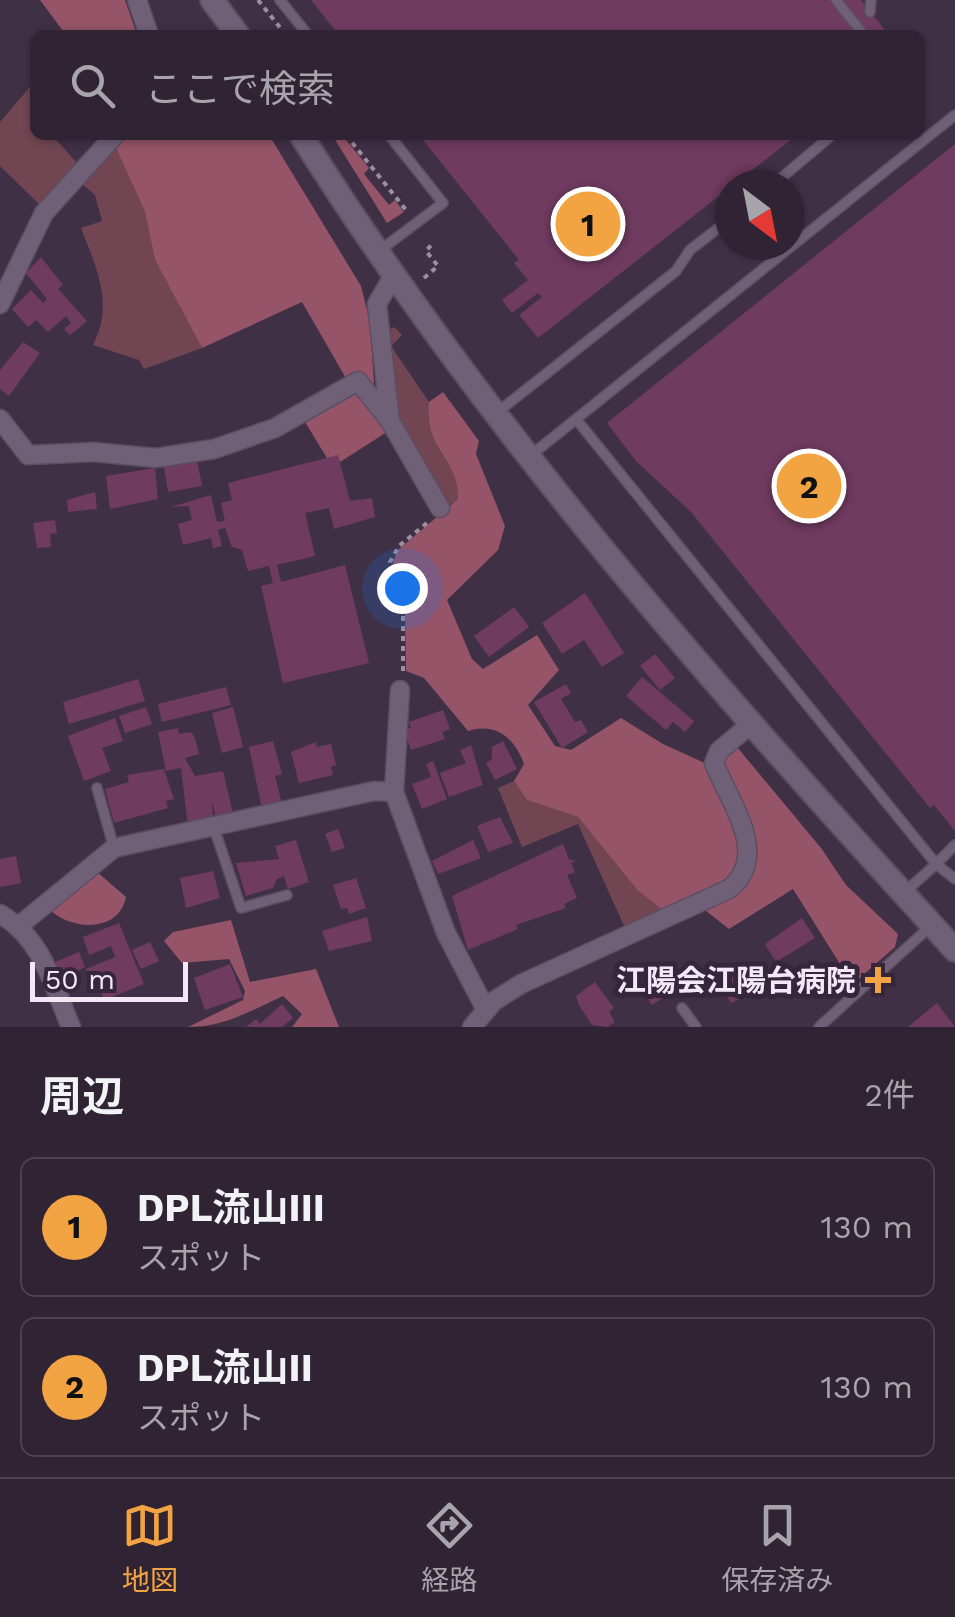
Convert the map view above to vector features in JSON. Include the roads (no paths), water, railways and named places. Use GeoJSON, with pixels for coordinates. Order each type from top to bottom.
{"type":"FeatureCollection","features":[{"type":"Feature","properties":{"kind":"street"},"geometry":{"type":"LineString","coordinates":[[138,0],[147,30]]}},
{"type":"Feature","properties":{"kind":"street"},"geometry":{"type":"LineString","coordinates":[[212,0],[234,30]]}},
{"type":"Feature","properties":{"kind":"street"},"geometry":{"type":"LineString","coordinates":[[0,304],[44,214],[110,140]]}},
{"type":"Feature","properties":{"kind":"street"},"geometry":{"type":"LineString","coordinates":[[303,140],[392,278],[530,456],[752,723],[955,950]]}},
{"type":"Feature","properties":{"kind":"street"},"geometry":{"type":"LineString","coordinates":[[390,420],[377,304],[392,278]]}},
{"type":"Feature","properties":{"kind":"street"},"geometry":{"type":"LineString","coordinates":[[0,419],[28,455],[94,452],[156,458],[245,441],[304,414],[358,382],[390,420],[440,508]]}},
{"type":"Feature","properties":{"kind":"street"},"geometry":{"type":"LineString","coordinates":[[400,690],[394,792],[446,933],[486,1010]]}},
{"type":"Feature","properties":{"kind":"street"},"geometry":{"type":"LineString","coordinates":[[472,1027],[486,1010],[520,984],[729,889],[745,876],[751,858],[714,763],[719,751],[752,723]]}},
{"type":"Feature","properties":{"kind":"street"},"geometry":{"type":"LineString","coordinates":[[20,925],[114,848],[374,791],[394,792]]}},
{"type":"Feature","properties":{"kind":"street"},"geometry":{"type":"LineString","coordinates":[[0,914],[20,925],[37,947],[72,1027]]}},
{"type":"Feature","properties":{"kind":"lane"},"geometry":{"type":"LineString","coordinates":[[280,0],[304,30]]}},
{"type":"Feature","properties":{"kind":"lane"},"geometry":{"type":"LineString","coordinates":[[836,0],[860,30]]}},
{"type":"Feature","properties":{"kind":"lane"},"geometry":{"type":"LineString","coordinates":[[925,138],[955,114]]}},
{"type":"Feature","properties":{"kind":"lane"},"geometry":{"type":"LineString","coordinates":[[375,254],[443,203],[392,140]]}},
{"type":"Feature","properties":{"kind":"lane"},"geometry":{"type":"LineString","coordinates":[[791,170],[826,140]]}},
{"type":"Feature","properties":{"kind":"lane"},"geometry":{"type":"LineString","coordinates":[[530,456],[923,140]]}},
{"type":"Feature","properties":{"kind":"lane"},"geometry":{"type":"LineString","coordinates":[[497,413],[676,271],[690,250],[715,230]]}},
{"type":"Feature","properties":{"kind":"lane"},"geometry":{"type":"LineString","coordinates":[[576,419],[936,864],[955,880]]}},
{"type":"Feature","properties":{"kind":"lane"},"geometry":{"type":"LineString","coordinates":[[97,788],[114,848]]}},
{"type":"Feature","properties":{"kind":"lane"},"geometry":{"type":"LineString","coordinates":[[214,828],[241,908],[287,895]]}},
{"type":"Feature","properties":{"kind":"lane"},"geometry":{"type":"LineString","coordinates":[[903,893],[955,845]]}},
{"type":"Feature","properties":{"kind":"lane"},"geometry":{"type":"LineString","coordinates":[[819,1027],[932,924]]}},
{"type":"Feature","properties":{"kind":"lane"},"geometry":{"type":"LineString","coordinates":[[682,1008],[696,1027]]}},
{"type":"Feature","properties":{"kind":"place","name":"DPL流山III"},"geometry":{"type":"Point","coordinates":[588,224]}},
{"type":"Feature","properties":{"kind":"place","name":"DPL流山II"},"geometry":{"type":"Point","coordinates":[809,486]}},
{"type":"Feature","properties":{"kind":"place","name":"江陽会江陽台病院"},"geometry":{"type":"Point","coordinates":[878,980]}}]}
